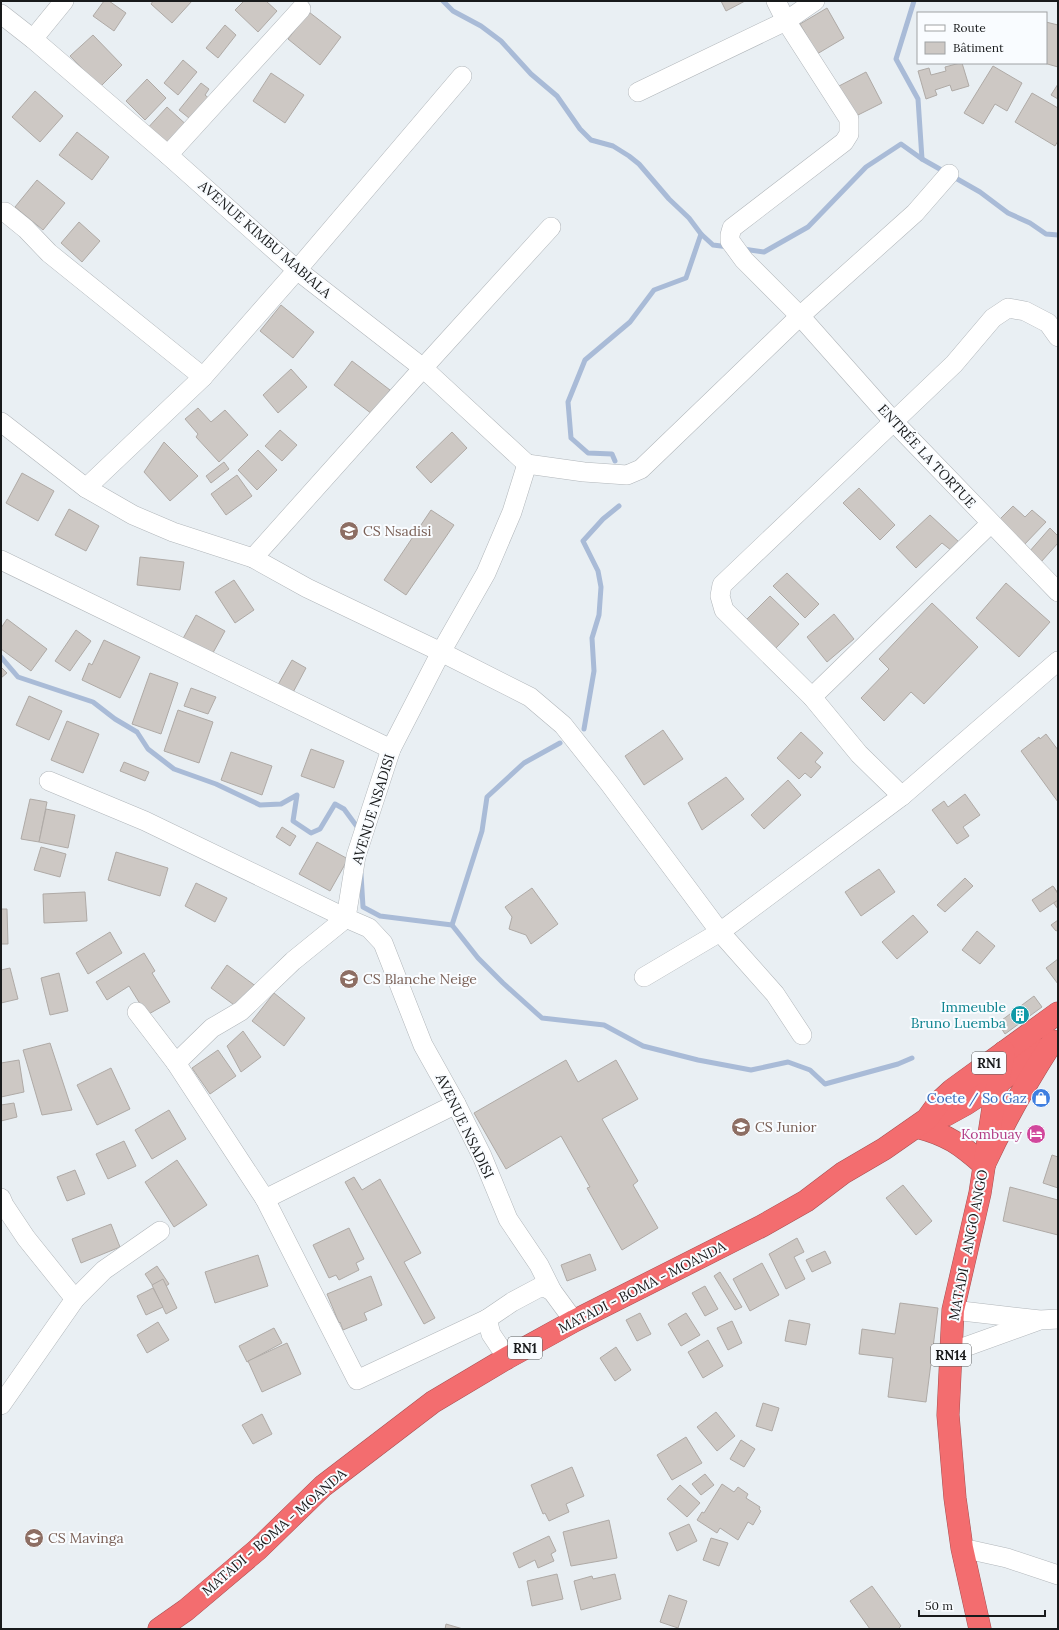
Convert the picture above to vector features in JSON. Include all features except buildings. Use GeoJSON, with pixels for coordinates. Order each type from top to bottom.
{"type":"FeatureCollection","features":[{"type":"Feature","properties":{"kind":"highway","name":"MATADI - BOMA - MOANDA"},"geometry":{"type":"LineString","coordinates":[[922,1123],[940,1101],[952,1090],[1058,1013]]}},
{"type":"Feature","properties":{"kind":"highway","name":"MATADI - BOMA - MOANDA"},"geometry":{"type":"LineString","coordinates":[[159,1629],[186,1610],[257,1550],[323,1486],[433,1402],[507,1358],[574,1321],[762,1226],[806,1201],[843,1173],[884,1149],[922,1123],[946,1114],[998,1083],[1056,1039]]}},
{"type":"Feature","properties":{"kind":"highway"},"geometry":{"type":"LineString","coordinates":[[922,1123],[936,1132],[951,1138],[984,1165],[1009,1113],[1029,1079],[1056,1039]]}},
{"type":"Feature","properties":{"kind":"highway","name":"MATADI - ANGO ANGO"},"geometry":{"type":"LineString","coordinates":[[980,1629],[962,1548],[954,1498],[948,1415],[953,1310],[980,1192],[1004,1052]]}},
{"type":"Feature","properties":{"kind":"street"},"geometry":{"type":"LineString","coordinates":[[33,39],[64,1]]}},
{"type":"Feature","properties":{"kind":"street"},"geometry":{"type":"LineString","coordinates":[[776,1],[786,21]]}},
{"type":"Feature","properties":{"kind":"street"},"geometry":{"type":"LineString","coordinates":[[638,92],[786,21],[815,1]]}},
{"type":"Feature","properties":{"kind":"street"},"geometry":{"type":"LineString","coordinates":[[168,155],[301,9]]}},
{"type":"Feature","properties":{"kind":"street","name":"AVENUE KIMBU MABIALA"},"geometry":{"type":"LineString","coordinates":[[1,14],[33,39],[168,155],[297,270],[423,368],[527,464]]}},
{"type":"Feature","properties":{"kind":"street","name":"ENTRÉE LA TORTUE"},"geometry":{"type":"LineString","coordinates":[[786,21],[849,119],[849,134],[844,142],[732,228],[730,241],[744,260],[800,316],[894,422],[1058,592]]}},
{"type":"Feature","properties":{"kind":"street"},"geometry":{"type":"LineString","coordinates":[[86,488],[203,377],[297,270],[462,76]]}},
{"type":"Feature","properties":{"kind":"street"},"geometry":{"type":"LineString","coordinates":[[527,464],[584,472],[627,475],[641,469],[800,316],[915,213],[949,174]]}},
{"type":"Feature","properties":{"kind":"street"},"geometry":{"type":"LineString","coordinates":[[2,210],[26,229],[49,253],[203,377]]}},
{"type":"Feature","properties":{"kind":"street"},"geometry":{"type":"LineString","coordinates":[[253,558],[423,368],[552,227]]}},
{"type":"Feature","properties":{"kind":"street"},"geometry":{"type":"LineString","coordinates":[[902,796],[859,754],[812,697],[724,610],[720,596],[722,585],[954,364],[992,318],[1008,308],[1025,311],[1048,323],[1058,337]]}},
{"type":"Feature","properties":{"kind":"street"},"geometry":{"type":"LineString","coordinates":[[1,422],[86,488],[133,515],[173,532],[253,558],[307,588],[441,652],[530,697],[563,725],[609,783],[720,932],[775,994],[802,1035]]}},
{"type":"Feature","properties":{"kind":"street","name":"AVENUE NSADISI"},"geometry":{"type":"LineString","coordinates":[[527,464],[512,512],[486,572],[441,652],[391,749],[356,856],[346,918],[369,928],[383,943],[423,1045],[456,1104],[482,1156],[508,1219],[539,1265],[552,1291],[574,1321]]}},
{"type":"Feature","properties":{"kind":"street"},"geometry":{"type":"LineString","coordinates":[[812,697],[991,523]]}},
{"type":"Feature","properties":{"kind":"street"},"geometry":{"type":"LineString","coordinates":[[1,560],[391,749]]}},
{"type":"Feature","properties":{"kind":"street"},"geometry":{"type":"LineString","coordinates":[[644,977],[720,932],[902,796],[1058,661]]}},
{"type":"Feature","properties":{"kind":"street"},"geometry":{"type":"LineString","coordinates":[[49,781],[145,821],[346,918],[292,961],[241,1011],[212,1028],[176,1063]]}},
{"type":"Feature","properties":{"kind":"street"},"geometry":{"type":"LineString","coordinates":[[137,1012],[176,1063],[265,1199],[357,1380],[487,1319],[512,1302],[542,1286],[552,1291]]}},
{"type":"Feature","properties":{"kind":"street"},"geometry":{"type":"LineString","coordinates":[[265,1199],[456,1104]]}},
{"type":"Feature","properties":{"kind":"street"},"geometry":{"type":"LineString","coordinates":[[1,1198],[26,1238],[75,1299]]}},
{"type":"Feature","properties":{"kind":"street"},"geometry":{"type":"LineString","coordinates":[[1,1405],[75,1299],[104,1270],[160,1231]]}},
{"type":"Feature","properties":{"kind":"street"},"geometry":{"type":"LineString","coordinates":[[953,1310],[1049,1320]]}},
{"type":"Feature","properties":{"kind":"street"},"geometry":{"type":"LineString","coordinates":[[487,1319],[491,1334],[507,1358]]}},
{"type":"Feature","properties":{"kind":"street"},"geometry":{"type":"LineString","coordinates":[[951,1352],[1049,1320]]}},
{"type":"Feature","properties":{"kind":"street"},"geometry":{"type":"LineString","coordinates":[[962,1548],[1007,1558],[1058,1575]]}},
{"type":"Feature","properties":{"kind":"waterway"},"geometry":{"type":"LineString","coordinates":[[443,1],[453,11],[481,26],[501,41],[531,74],[557,96],[580,129],[591,140],[613,146],[639,164],[669,199],[689,218],[701,234],[713,245],[729,247]]}},
{"type":"Feature","properties":{"kind":"waterway"},"geometry":{"type":"LineString","coordinates":[[914,1],[896,59],[918,99],[922,159]]}},
{"type":"Feature","properties":{"kind":"waterway"},"geometry":{"type":"LineString","coordinates":[[743,249],[764,252],[808,227],[866,167],[901,144],[922,159],[945,172]]}},
{"type":"Feature","properties":{"kind":"waterway"},"geometry":{"type":"LineString","coordinates":[[952,176],[980,192],[1008,213],[1030,223],[1046,234],[1058,235]]}},
{"type":"Feature","properties":{"kind":"waterway"},"geometry":{"type":"LineString","coordinates":[[615,461],[612,454],[588,453],[571,438],[568,402],[585,360],[630,322],[654,290],[686,278],[701,234]]}},
{"type":"Feature","properties":{"kind":"waterway"},"geometry":{"type":"LineString","coordinates":[[584,729],[594,671],[592,638],[599,615],[601,587],[598,571],[583,541],[603,519],[619,506]]}},
{"type":"Feature","properties":{"kind":"waterway"},"geometry":{"type":"LineString","coordinates":[[1,657],[18,677],[93,702],[115,719],[137,732],[148,749],[174,769],[216,784],[260,805],[281,804],[297,795],[293,821],[311,833],[320,829],[335,804],[344,809],[358,828]]}},
{"type":"Feature","properties":{"kind":"waterway"},"geometry":{"type":"LineString","coordinates":[[560,743],[524,763],[487,797],[482,831],[452,925],[478,958],[542,1018],[604,1025],[643,1046],[698,1060],[751,1070],[788,1062],[810,1070],[825,1084],[898,1064],[912,1058]]}},
{"type":"Feature","properties":{"kind":"waterway"},"geometry":{"type":"LineString","coordinates":[[361,874],[363,907],[380,916],[452,925]]}},
{"type":"Feature","properties":{"kind":"place","name":"CS Nsadisi"},"geometry":{"type":"Point","coordinates":[349,531]}},
{"type":"Feature","properties":{"kind":"place","name":"CS Blanche Neige"},"geometry":{"type":"Point","coordinates":[349,979]}},
{"type":"Feature","properties":{"kind":"place","name":"Immeuble Bruno Luemba"},"geometry":{"type":"Point","coordinates":[1020,1015]}},
{"type":"Feature","properties":{"kind":"place","name":"Coete / So Gaz"},"geometry":{"type":"Point","coordinates":[1041,1098]}},
{"type":"Feature","properties":{"kind":"place","name":"CS Junior"},"geometry":{"type":"Point","coordinates":[741,1127]}},
{"type":"Feature","properties":{"kind":"place","name":"Kombuay"},"geometry":{"type":"Point","coordinates":[1036,1134]}},
{"type":"Feature","properties":{"kind":"place","name":"CS Mavinga"},"geometry":{"type":"Point","coordinates":[34,1538]}}]}
